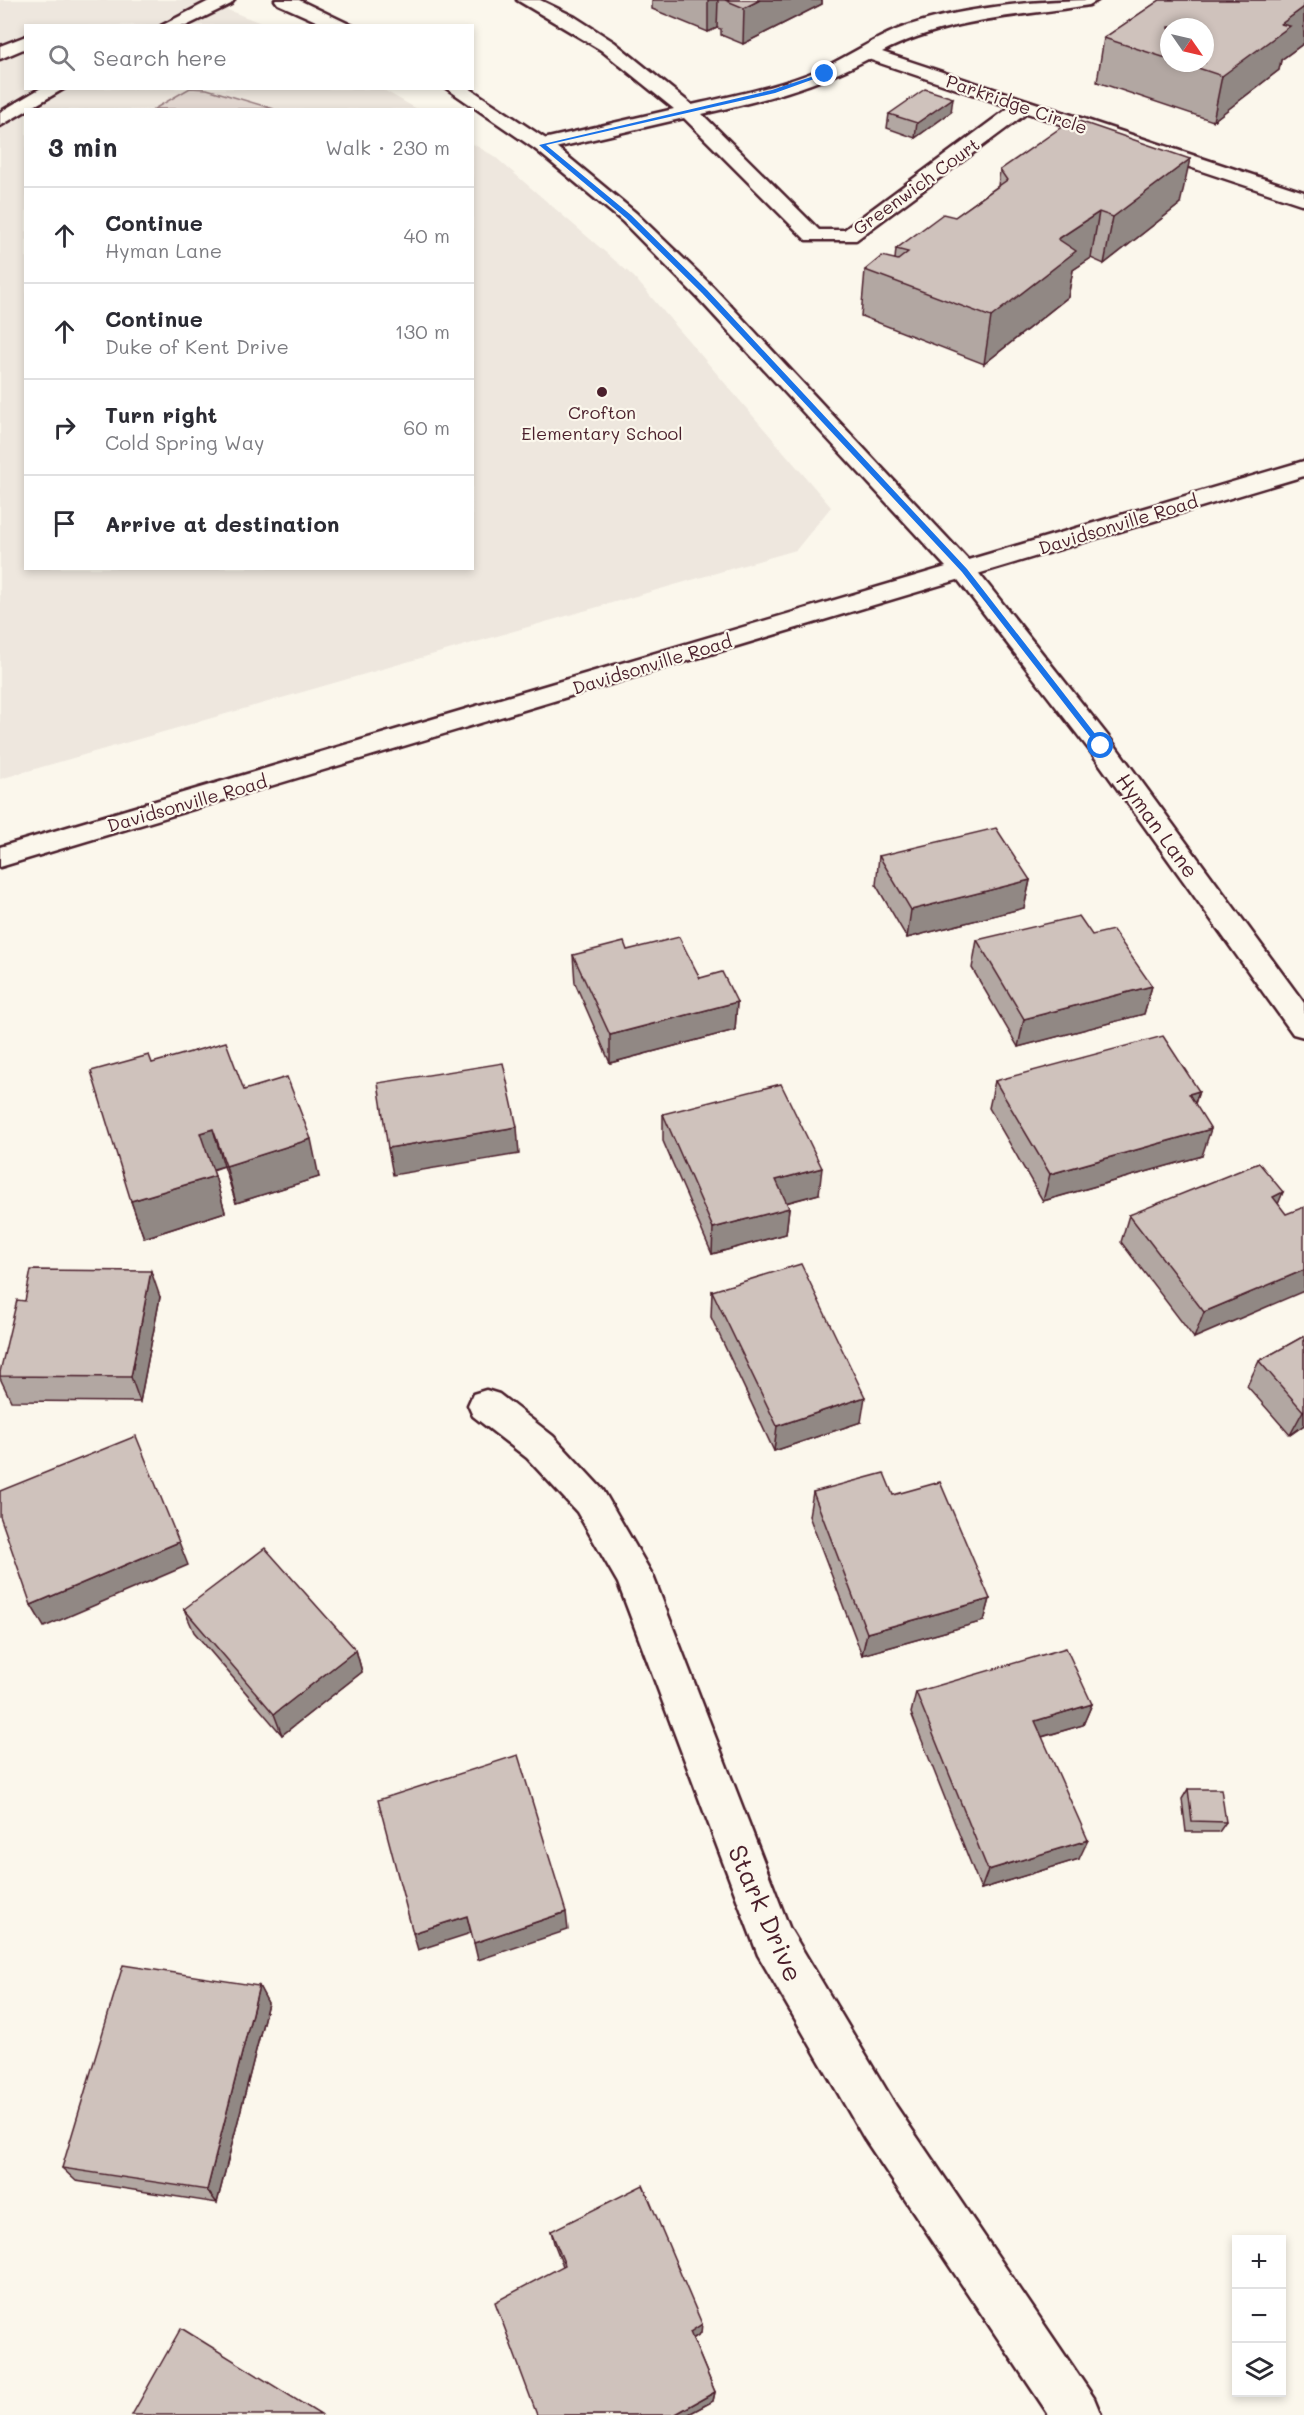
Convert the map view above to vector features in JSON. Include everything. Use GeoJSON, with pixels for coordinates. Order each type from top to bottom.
{"type":"FeatureCollection","features":[{"type":"Feature","properties":{"kind":"street"},"geometry":{"type":"LineString","coordinates":[[174,24],[225,0]]}},
{"type":"Feature","properties":{"kind":"street"},"geometry":{"type":"LineString","coordinates":[[284,0],[339,24]]}},
{"type":"Feature","properties":{"kind":"street","name":"Greenwich Court"},"geometry":{"type":"LineString","coordinates":[[526,0],[588,33],[690,111],[813,237],[849,236],[1023,107]]}},
{"type":"Feature","properties":{"kind":"street"},"geometry":{"type":"LineString","coordinates":[[542,145],[773,92],[825,74],[903,34],[956,20],[1089,0]]}},
{"type":"Feature","properties":{"kind":"street"},"geometry":{"type":"LineString","coordinates":[[0,53],[24,42]]}},
{"type":"Feature","properties":{"kind":"street","name":"Parkridge Circle"},"geometry":{"type":"LineString","coordinates":[[867,53],[1304,199]]}},
{"type":"Feature","properties":{"kind":"street"},"geometry":{"type":"LineString","coordinates":[[0,120],[52,90]]}},
{"type":"Feature","properties":{"kind":"street","name":"Hyman Lane"},"geometry":{"type":"LineString","coordinates":[[458,90],[542,145],[629,217],[705,292],[964,571],[1101,746],[1304,1026]]}},
{"type":"Feature","properties":{"kind":"street","name":"Davidsonville Road"},"geometry":{"type":"LineString","coordinates":[[0,857],[1304,468]]}},
{"type":"Feature","properties":{"kind":"street","name":"Stark Drive"},"geometry":{"type":"LineString","coordinates":[[486,1405],[540,1447],[590,1501],[628,1567],[773,1941],[880,2122],[1077,2415]]}},
{"type":"Feature","properties":{"kind":"shaded area","name":"Crofton Elementary School"},"geometry":{"type":"Polygon","coordinates":[[[0,0],[202,0],[263,24],[24,24],[24,90],[384,90],[415,108],[24,108],[24,570],[474,570],[474,145],[494,156],[634,277],[831,507],[796,550],[0,779],[0,0]]]}},
{"type":"Feature","properties":{"kind":"shaded area"},"geometry":{"type":"Polygon","coordinates":[[[187,90],[210,90],[271,108],[156,108],[187,90]]]}},
{"type":"Feature","properties":{"kind":"building"},"geometry":{"type":"Polygon","coordinates":[[[725,0],[760,0],[744,8],[725,0]]]}},
{"type":"Feature","properties":{"kind":"building"},"geometry":{"type":"Polygon","coordinates":[[[1160,0],[1304,0],[1304,7],[1281,24],[1290,26],[1222,76],[1210,72],[1214,72],[1214,18],[1160,18],[1160,56],[1104,38],[1160,0]]]}},
{"type":"Feature","properties":{"kind":"building"},"geometry":{"type":"Polygon","coordinates":[[[925,89],[953,98],[917,123],[889,114],[925,89]]]}},
{"type":"Feature","properties":{"kind":"building"},"geometry":{"type":"Polygon","coordinates":[[[1073,119],[1190,159],[1113,217],[1099,212],[1058,239],[1076,251],[991,317],[865,270],[882,256],[898,260],[908,252],[896,249],[943,214],[955,217],[1007,180],[1000,170],[1073,119]]]}},
{"type":"Feature","properties":{"kind":"building"},"geometry":{"type":"Polygon","coordinates":[[[996,828],[1030,880],[911,910],[879,856],[996,828]]]}},
{"type":"Feature","properties":{"kind":"building"},"geometry":{"type":"Polygon","coordinates":[[[1079,916],[1092,935],[1113,930],[1152,986],[1024,1019],[977,940],[1079,916]]]}},
{"type":"Feature","properties":{"kind":"building"},"geometry":{"type":"Polygon","coordinates":[[[679,937],[700,978],[722,972],[737,1002],[610,1035],[573,955],[624,942],[627,950],[679,937]]]}},
{"type":"Feature","properties":{"kind":"building"},"geometry":{"type":"Polygon","coordinates":[[[1163,1036],[1199,1091],[1189,1094],[1211,1129],[1050,1174],[995,1081],[1163,1036]]]}},
{"type":"Feature","properties":{"kind":"building"},"geometry":{"type":"Polygon","coordinates":[[[226,1042],[244,1090],[287,1077],[311,1139],[226,1166],[213,1129],[200,1133],[215,1176],[131,1201],[91,1071],[149,1055],[152,1063],[226,1042]]]}},
{"type":"Feature","properties":{"kind":"building"},"geometry":{"type":"Polygon","coordinates":[[[503,1063],[517,1127],[388,1148],[378,1083],[503,1063]]]}},
{"type":"Feature","properties":{"kind":"building"},"geometry":{"type":"Polygon","coordinates":[[[781,1084],[822,1168],[776,1180],[789,1208],[713,1228],[663,1114],[781,1084]]]}},
{"type":"Feature","properties":{"kind":"building"},"geometry":{"type":"Polygon","coordinates":[[[1259,1163],[1283,1192],[1273,1197],[1286,1214],[1304,1207],[1304,1270],[1204,1312],[1129,1215],[1259,1163]]]}},
{"type":"Feature","properties":{"kind":"building"},"geometry":{"type":"Polygon","coordinates":[[[801,1264],[865,1397],[777,1426],[712,1291],[801,1264]]]}},
{"type":"Feature","properties":{"kind":"building"},"geometry":{"type":"Polygon","coordinates":[[[31,1270],[151,1271],[131,1377],[0,1376],[17,1300],[25,1301],[31,1270]]]}},
{"type":"Feature","properties":{"kind":"building"},"geometry":{"type":"Polygon","coordinates":[[[1304,1336],[1304,1410],[1303,1411],[1259,1361],[1304,1336]]]}},
{"type":"Feature","properties":{"kind":"building"},"geometry":{"type":"Polygon","coordinates":[[[136,1436],[179,1542],[31,1605],[0,1516],[0,1491],[136,1436]]]}},
{"type":"Feature","properties":{"kind":"building"},"geometry":{"type":"Polygon","coordinates":[[[884,1473],[893,1495],[940,1482],[990,1599],[867,1633],[813,1492],[884,1473]]]}},
{"type":"Feature","properties":{"kind":"building"},"geometry":{"type":"Polygon","coordinates":[[[265,1548],[356,1650],[274,1714],[184,1609],[265,1548]]]}},
{"type":"Feature","properties":{"kind":"building"},"geometry":{"type":"Polygon","coordinates":[[[1066,1648],[1092,1704],[1035,1721],[1088,1840],[988,1870],[916,1692],[1066,1648]]]}},
{"type":"Feature","properties":{"kind":"building"},"geometry":{"type":"Polygon","coordinates":[[[518,1755],[566,1912],[474,1943],[467,1916],[413,1933],[378,1800],[518,1755]]]}},
{"type":"Feature","properties":{"kind":"building"},"geometry":{"type":"Polygon","coordinates":[[[1188,1789],[1221,1789],[1226,1822],[1192,1821],[1188,1789]]]}},
{"type":"Feature","properties":{"kind":"building"},"geometry":{"type":"Polygon","coordinates":[[[123,1965],[259,1986],[207,2190],[62,2168],[123,1965]]]}},
{"type":"Feature","properties":{"kind":"building"},"geometry":{"type":"Polygon","coordinates":[[[643,2185],[702,2324],[690,2332],[715,2392],[674,2415],[537,2415],[495,2302],[565,2265],[551,2231],[643,2185]]]}},
{"type":"Feature","properties":{"kind":"building"},"geometry":{"type":"Polygon","coordinates":[[[181,2328],[321,2415],[132,2415],[181,2328]]]}},
{"type":"Feature","properties":{"kind":"place","name":"Crofton Elementary School"},"geometry":{"type":"Point","coordinates":[602,392]}},
{"type":"Feature","properties":{"kind":"route"},"geometry":{"type":"LineString","coordinates":[[825,74],[773,92],[542,145],[629,217],[705,292],[964,571],[1101,746]]}}]}
